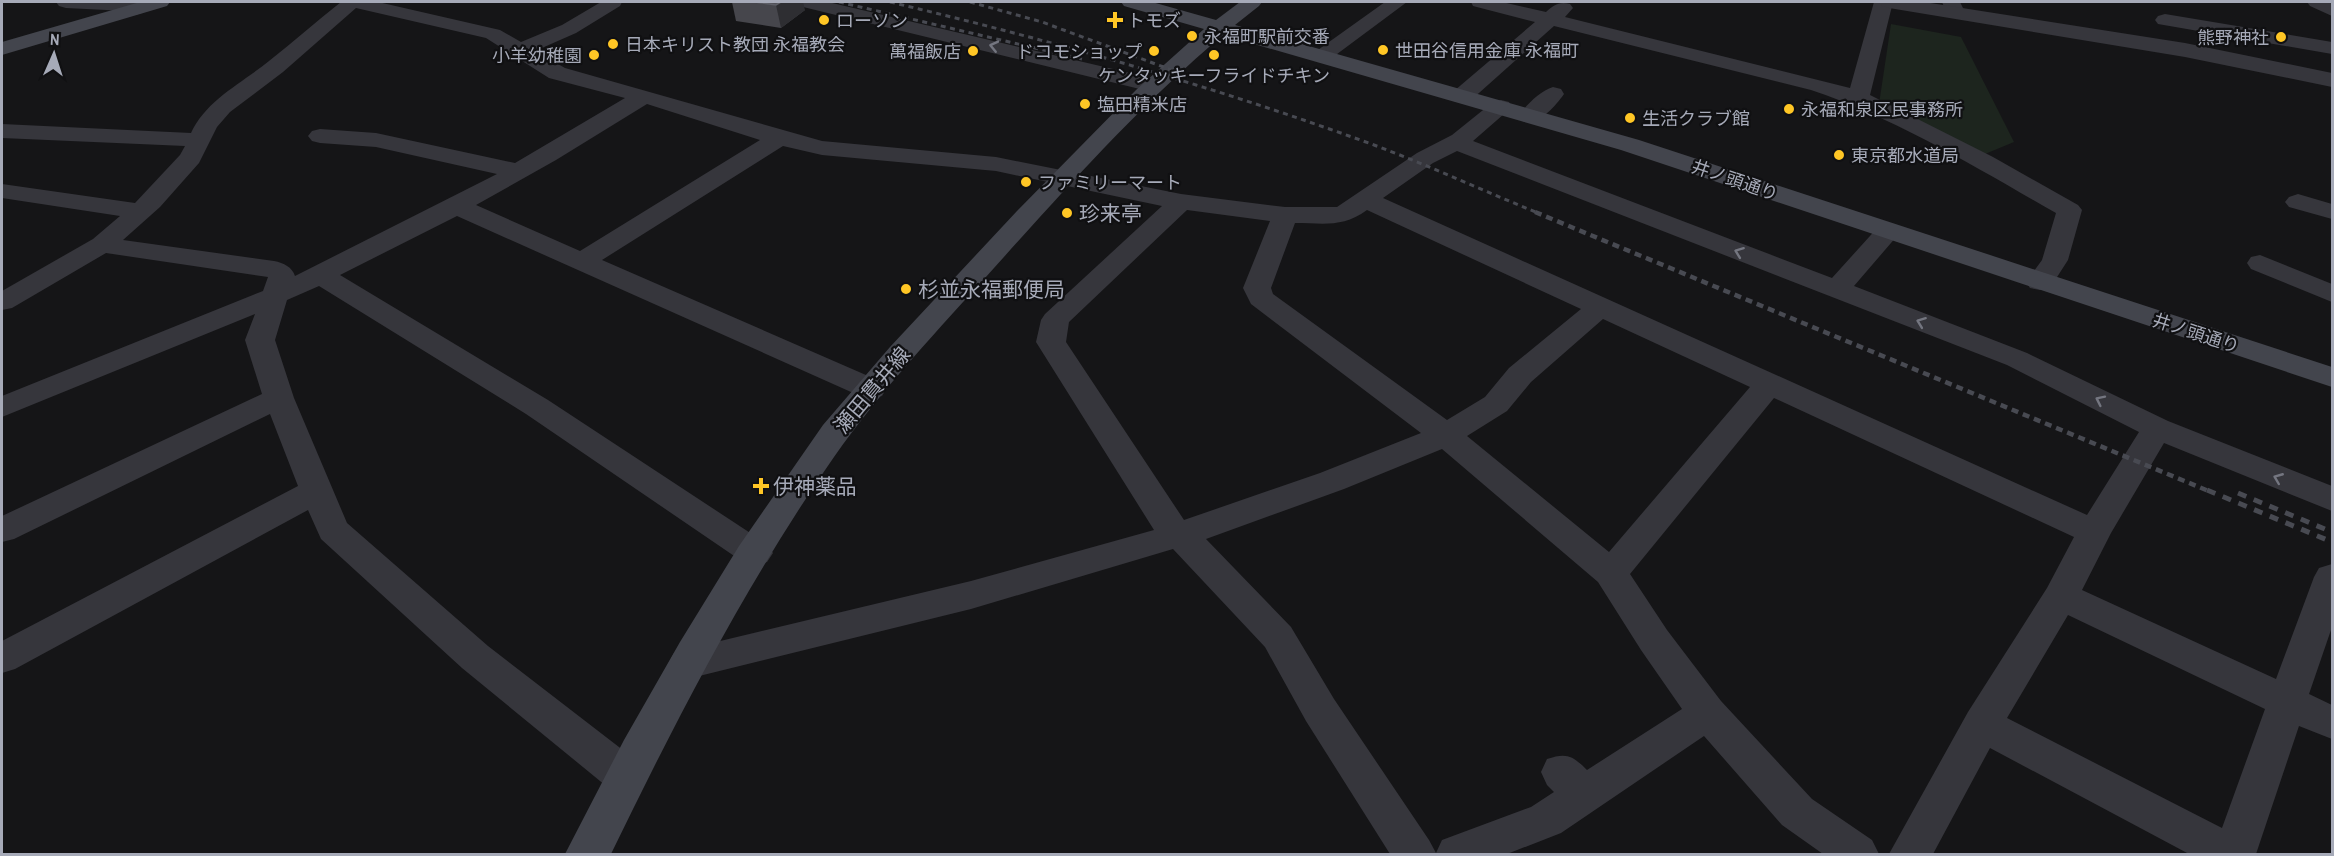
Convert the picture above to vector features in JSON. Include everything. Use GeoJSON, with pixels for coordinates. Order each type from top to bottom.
{"type":"FeatureCollection","features":[{"type":"Feature","properties":{"kind":"main road"},"geometry":{"type":"LineString","coordinates":[[2,49],[160,2]]}},
{"type":"Feature","properties":{"kind":"main road","name":"井ノ頭通り"},"geometry":{"type":"LineString","coordinates":[[1131,2],[1630,144],[2040,282],[2332,377]]}},
{"type":"Feature","properties":{"kind":"main road","name":"瀬田貫井線"},"geometry":{"type":"LineString","coordinates":[[588,855],[626,777],[687,664],[815,459],[871,389],[957,291],[1064,177],[1152,85],[1218,26],[1252,2]]}},
{"type":"Feature","properties":{"kind":"street"},"geometry":{"type":"LineString","coordinates":[[66,2],[132,5],[135,9]]}},
{"type":"Feature","properties":{"kind":"street"},"geometry":{"type":"LineString","coordinates":[[2,303],[102,244],[141,211],[191,158],[206,125],[222,107],[275,68],[353,2],[493,34],[557,73],[644,96],[779,138],[822,148],[996,164],[1181,202],[1285,215],[1343,215],[1425,158],[1455,142],[1501,107]]}},
{"type":"Feature","properties":{"kind":"street"},"geometry":{"type":"LineString","coordinates":[[521,49],[562,34],[586,22],[613,2]]}},
{"type":"Feature","properties":{"kind":"street"},"geometry":{"type":"LineString","coordinates":[[1322,56],[1397,2]]}},
{"type":"Feature","properties":{"kind":"street"},"geometry":{"type":"LineString","coordinates":[[1480,2],[1819,85],[1858,98],[1985,162],[2069,210],[2055,260],[2040,282]]}},
{"type":"Feature","properties":{"kind":"street"},"geometry":{"type":"LineString","coordinates":[[1462,96],[1570,2]]}},
{"type":"Feature","properties":{"kind":"street"},"geometry":{"type":"LineString","coordinates":[[1858,98],[1884,2]]}},
{"type":"Feature","properties":{"kind":"street"},"geometry":{"type":"LineString","coordinates":[[1889,2],[1953,7],[2186,50],[2332,80]]}},
{"type":"Feature","properties":{"kind":"street"},"geometry":{"type":"LineString","coordinates":[[2317,2],[2332,10]]}},
{"type":"Feature","properties":{"kind":"street"},"geometry":{"type":"LineString","coordinates":[[814,3],[1152,85]]}},
{"type":"Feature","properties":{"kind":"street"},"geometry":{"type":"LineString","coordinates":[[2201,17],[2214,49]]}},
{"type":"Feature","properties":{"kind":"street"},"geometry":{"type":"LineString","coordinates":[[2165,20],[2201,17],[2330,42]]}},
{"type":"Feature","properties":{"kind":"street"},"geometry":{"type":"LineString","coordinates":[[1530,116],[1553,94]]}},
{"type":"Feature","properties":{"kind":"street"},"geometry":{"type":"LineString","coordinates":[[2,407],[274,296],[320,274],[456,206],[644,96]]}},
{"type":"Feature","properties":{"kind":"street"},"geometry":{"type":"LineString","coordinates":[[2,130],[199,140]]}},
{"type":"Feature","properties":{"kind":"street"},"geometry":{"type":"LineString","coordinates":[[320,136],[376,140],[518,171]]}},
{"type":"Feature","properties":{"kind":"street"},"geometry":{"type":"LineString","coordinates":[[582,261],[779,138]]}},
{"type":"Feature","properties":{"kind":"street"},"geometry":{"type":"LineString","coordinates":[[1455,142],[2017,359],[2157,428],[2332,499]]}},
{"type":"Feature","properties":{"kind":"street"},"geometry":{"type":"LineString","coordinates":[[2,191],[141,211]]}},
{"type":"Feature","properties":{"kind":"street"},"geometry":{"type":"LineString","coordinates":[[1366,200],[2094,532]]}},
{"type":"Feature","properties":{"kind":"street"},"geometry":{"type":"LineString","coordinates":[[1181,202],[1055,320],[1051,342],[1176,536],[1188,542],[1278,637],[1320,710],[1414,855]]}},
{"type":"Feature","properties":{"kind":"street"},"geometry":{"type":"LineString","coordinates":[[2298,202],[2332,212]]}},
{"type":"Feature","properties":{"kind":"street"},"geometry":{"type":"LineString","coordinates":[[456,206],[871,389]]}},
{"type":"Feature","properties":{"kind":"street"},"geometry":{"type":"LineString","coordinates":[[1285,215],[1259,279],[1257,288],[1261,298],[1446,435],[1611,573],[1654,640],[1707,713],[1797,812],[1857,855]]}},
{"type":"Feature","properties":{"kind":"street"},"geometry":{"type":"LineString","coordinates":[[1837,289],[1888,231]]}},
{"type":"Feature","properties":{"kind":"street"},"geometry":{"type":"LineString","coordinates":[[102,244],[213,258],[274,269],[282,275],[260,340],[279,398],[333,530],[475,657],[626,777]]}},
{"type":"Feature","properties":{"kind":"street"},"geometry":{"type":"LineString","coordinates":[[2260,263],[2332,294]]}},
{"type":"Feature","properties":{"kind":"street"},"geometry":{"type":"LineString","coordinates":[[320,274],[537,407],[755,553]]}},
{"type":"Feature","properties":{"kind":"street"},"geometry":{"type":"LineString","coordinates":[[687,664],[971,595],[1176,536],[1332,481],[1446,435],[1496,404],[1520,375],[1600,307]]}},
{"type":"Feature","properties":{"kind":"street"},"geometry":{"type":"LineString","coordinates":[[1611,573],[1769,384]]}},
{"type":"Feature","properties":{"kind":"street"},"geometry":{"type":"LineString","coordinates":[[2,530],[279,398]]}},
{"type":"Feature","properties":{"kind":"street"},"geometry":{"type":"LineString","coordinates":[[1911,855],[1982,724],[2061,596],[2094,532],[2157,428]]}},
{"type":"Feature","properties":{"kind":"street"},"geometry":{"type":"LineString","coordinates":[[2,658],[316,491]]}},
{"type":"Feature","properties":{"kind":"street"},"geometry":{"type":"LineString","coordinates":[[2234,855],[2332,577]]}},
{"type":"Feature","properties":{"kind":"street"},"geometry":{"type":"LineString","coordinates":[[2061,596],[2332,723]]}},
{"type":"Feature","properties":{"kind":"street"},"geometry":{"type":"LineString","coordinates":[[1457,855],[1546,820],[1573,783],[1707,713]]}},
{"type":"Feature","properties":{"kind":"street"},"geometry":{"type":"LineString","coordinates":[[1982,724],[2229,855]]}},
{"type":"Feature","properties":{"kind":"shaded area"},"geometry":{"type":"Polygon","coordinates":[[[1891,24],[1961,37],[2014,142],[1985,154],[1879,104],[1891,24]]]}},
{"type":"Feature","properties":{"kind":"building"},"geometry":{"type":"Polygon","coordinates":[[[755,2],[781,2],[776,5],[755,2]]]}},
{"type":"Feature","properties":{"kind":"railway"},"geometry":{"type":"LineString","coordinates":[[839,2],[1082,59]]}},
{"type":"Feature","properties":{"kind":"railway"},"geometry":{"type":"LineString","coordinates":[[890,2],[1074,49],[1255,104],[1395,153],[1538,213]]}},
{"type":"Feature","properties":{"kind":"railway"},"geometry":{"type":"LineString","coordinates":[[970,2],[1042,22],[1188,76]]}},
{"type":"Feature","properties":{"kind":"railway"},"geometry":{"type":"LineString","coordinates":[[1535,212],[2211,492]]}},
{"type":"Feature","properties":{"kind":"railway"},"geometry":{"type":"LineString","coordinates":[[2207,490],[2332,542]]}},
{"type":"Feature","properties":{"kind":"railway"},"geometry":{"type":"LineString","coordinates":[[2238,493],[2332,532]]}},
{"type":"Feature","properties":{"kind":"place","name":"ローソン"},"geometry":{"type":"Point","coordinates":[824,20]}},
{"type":"Feature","properties":{"kind":"place","name":"トモズ"},"geometry":{"type":"Point","coordinates":[1115,20]}},
{"type":"Feature","properties":{"kind":"place","name":"永福町駅前交番"},"geometry":{"type":"Point","coordinates":[1192,36]}},
{"type":"Feature","properties":{"kind":"place","name":"熊野神社"},"geometry":{"type":"Point","coordinates":[2281,37]}},
{"type":"Feature","properties":{"kind":"place","name":"日本キリスト教団 永福教会"},"geometry":{"type":"Point","coordinates":[613,44]}},
{"type":"Feature","properties":{"kind":"place","name":"世田谷信用金庫 永福町"},"geometry":{"type":"Point","coordinates":[1383,50]}},
{"type":"Feature","properties":{"kind":"place","name":"萬福飯店"},"geometry":{"type":"Point","coordinates":[973,51]}},
{"type":"Feature","properties":{"kind":"place","name":"ドコモショップ"},"geometry":{"type":"Point","coordinates":[1154,51]}},
{"type":"Feature","properties":{"kind":"place","name":"小羊幼稚園"},"geometry":{"type":"Point","coordinates":[594,55]}},
{"type":"Feature","properties":{"kind":"place","name":"ケンタッキーフライドチキン"},"geometry":{"type":"Point","coordinates":[1214,55]}},
{"type":"Feature","properties":{"kind":"place","name":"塩田精米店"},"geometry":{"type":"Point","coordinates":[1085,104]}},
{"type":"Feature","properties":{"kind":"place","name":"永福和泉区民事務所"},"geometry":{"type":"Point","coordinates":[1789,109]}},
{"type":"Feature","properties":{"kind":"place","name":"生活クラブ館"},"geometry":{"type":"Point","coordinates":[1630,118]}},
{"type":"Feature","properties":{"kind":"place","name":"東京都水道局"},"geometry":{"type":"Point","coordinates":[1839,155]}},
{"type":"Feature","properties":{"kind":"place","name":"ファミリーマート"},"geometry":{"type":"Point","coordinates":[1026,182]}},
{"type":"Feature","properties":{"kind":"place","name":"珍来亭"},"geometry":{"type":"Point","coordinates":[1067,213]}},
{"type":"Feature","properties":{"kind":"place","name":"杉並永福郵便局"},"geometry":{"type":"Point","coordinates":[906,289]}},
{"type":"Feature","properties":{"kind":"place","name":"伊神薬品"},"geometry":{"type":"Point","coordinates":[761,486]}}]}
